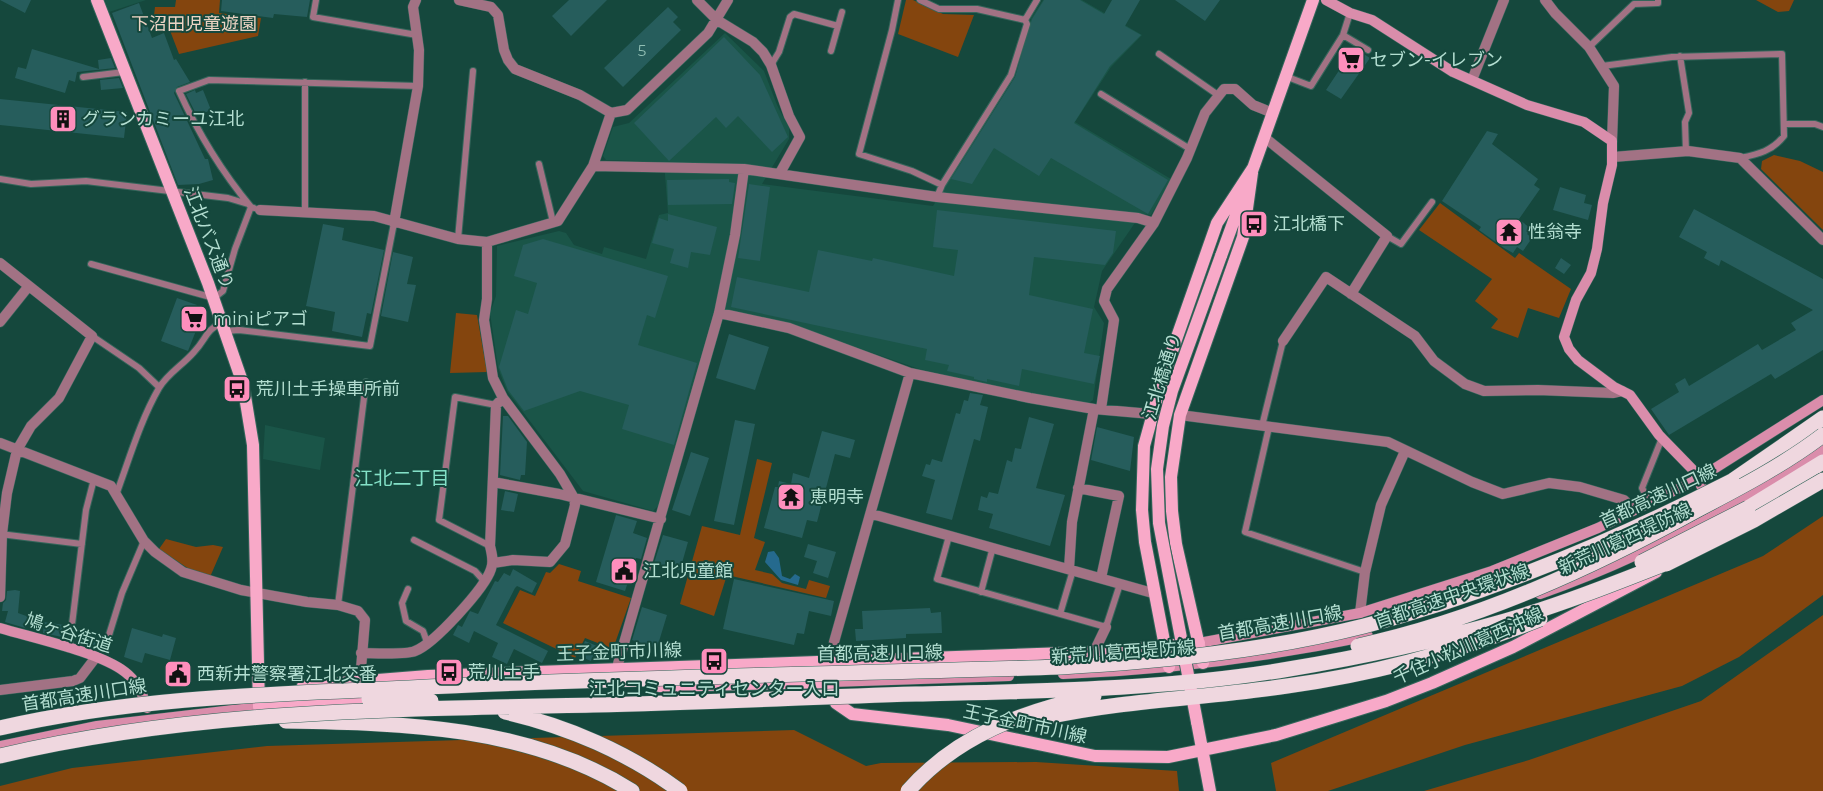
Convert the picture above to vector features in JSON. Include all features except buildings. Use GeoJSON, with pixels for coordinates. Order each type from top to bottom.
{"type":"FeatureCollection","features":[{"type":"Feature","properties":{"kind":"highway"},"geometry":{"type":"LineString","coordinates":[[1732,481],[1823,418]]}},
{"type":"Feature","properties":{"kind":"highway"},"geometry":{"type":"LineString","coordinates":[[1732,481],[1823,429]]}},
{"type":"Feature","properties":{"kind":"highway","name":"首都高速中央環状線"},"geometry":{"type":"LineString","coordinates":[[908,791],[935,764],[971,739],[999,724],[1041,709],[1101,695],[1365,644],[1437,624],[1503,602],[1563,577],[1642,539],[1737,489],[1823,435]]}},
{"type":"Feature","properties":{"kind":"highway"},"geometry":{"type":"LineString","coordinates":[[1388,649],[1504,615],[1628,569],[1748,508],[1823,462]]}},
{"type":"Feature","properties":{"kind":"highway"},"geometry":{"type":"LineString","coordinates":[[917,791],[940,769],[963,752],[990,737],[1021,724],[1060,714],[1103,707],[1289,686],[1428,657],[1501,634],[1550,615],[1674,560],[1754,520],[1823,480]]}},
{"type":"Feature","properties":{"kind":"highway","name":"首都高速川口線"},"geometry":{"type":"LineString","coordinates":[[0,728],[115,707],[190,699],[502,684],[1061,668],[1144,662],[1228,652],[1363,626],[1494,586],[1619,536],[1732,481]]}},
{"type":"Feature","properties":{"kind":"highway"},"geometry":{"type":"LineString","coordinates":[[0,756],[90,737],[169,725],[220,721],[451,708],[599,705],[1143,686],[1212,680],[1288,670],[1468,631],[1548,608],[1674,560]]}},
{"type":"Feature","properties":{"kind":"highway"},"geometry":{"type":"LineString","coordinates":[[190,699],[410,699],[497,710],[536,720],[599,744],[652,772],[680,791]]}},
{"type":"Feature","properties":{"kind":"highway"},"geometry":{"type":"LineString","coordinates":[[220,721],[343,722],[450,731],[494,737],[564,757],[632,791]]}},
{"type":"Feature","properties":{"kind":"main road","name":"江北バス通り"},"geometry":{"type":"LineString","coordinates":[[97,0],[240,368],[252,431],[260,707]]}},
{"type":"Feature","properties":{"kind":"main road","name":"江北橋通り"},"geometry":{"type":"LineString","coordinates":[[1208,785],[1159,523],[1157,469],[1163,426],[1172,392],[1312,0]]}},
{"type":"Feature","properties":{"kind":"main road"},"geometry":{"type":"LineString","coordinates":[[1326,0],[1350,13],[1372,20],[1453,72],[1527,105],[1584,122],[1612,141],[1613,157],[1603,202],[1592,273],[1576,300],[1564,337],[1569,350],[1578,360],[1630,395],[1662,438],[1684,459],[1698,479],[1715,514]]}},
{"type":"Feature","properties":{"kind":"main road"},"geometry":{"type":"LineString","coordinates":[[1169,667],[1145,542],[1142,477],[1144,446],[1151,414],[1217,224],[1253,168]]}},
{"type":"Feature","properties":{"kind":"main road"},"geometry":{"type":"LineString","coordinates":[[1203,663],[1176,544],[1171,478],[1180,415],[1243,237],[1253,168]]}},
{"type":"Feature","properties":{"kind":"main road","name":"新荒川葛西堤防線"},"geometry":{"type":"LineString","coordinates":[[1199,643],[1360,613],[1492,571],[1598,528],[1698,479],[1823,400]]}},
{"type":"Feature","properties":{"kind":"main road","name":"新荒川葛西堤防線"},"geometry":{"type":"LineString","coordinates":[[832,682],[1117,672],[1169,667],[1326,645],[1493,611],[1584,578],[1650,548],[1775,481],[1823,449]]}},
{"type":"Feature","properties":{"kind":"main road","name":"千住小松川葛西沖線"},"geometry":{"type":"LineString","coordinates":[[1202,751],[1276,735],[1346,715],[1475,665],[1572,618],[1669,565],[1709,535],[1715,514]]}},
{"type":"Feature","properties":{"kind":"main road","name":"鳩ヶ谷街道"},"geometry":{"type":"LineString","coordinates":[[0,628],[69,649],[116,666],[135,682],[144,697]]}},
{"type":"Feature","properties":{"kind":"main road","name":"王子金町市川線"},"geometry":{"type":"LineString","coordinates":[[258,689],[428,676],[831,663],[1094,652],[1199,643]]}},
{"type":"Feature","properties":{"kind":"main road","name":"王子金町市川線"},"geometry":{"type":"LineString","coordinates":[[831,663],[836,703],[852,714],[948,725],[1095,756],[1154,758],[1202,751]]}},
{"type":"Feature","properties":{"kind":"main road","name":"王子金町市川線"},"geometry":{"type":"LineString","coordinates":[[260,707],[463,690],[832,682]]}},
{"type":"Feature","properties":{"kind":"main road"},"geometry":{"type":"LineString","coordinates":[[0,722],[41,713],[144,697],[258,689]]}},
{"type":"Feature","properties":{"kind":"main road"},"geometry":{"type":"LineString","coordinates":[[144,697],[150,719]]}},
{"type":"Feature","properties":{"kind":"main road"},"geometry":{"type":"LineString","coordinates":[[0,746],[97,726],[260,707]]}},
{"type":"Feature","properties":{"kind":"street"},"geometry":{"type":"LineString","coordinates":[[394,223],[418,86],[419,50],[413,7],[416,0]]}},
{"type":"Feature","properties":{"kind":"street"},"geometry":{"type":"LineString","coordinates":[[459,0],[483,3],[491,7],[498,15],[504,50],[508,60],[515,69],[580,95],[611,114],[627,110],[708,33],[728,0]]}},
{"type":"Feature","properties":{"kind":"street"},"geometry":{"type":"LineString","coordinates":[[697,0],[717,20],[753,42],[771,65],[789,116],[800,137],[780,173]]}},
{"type":"Feature","properties":{"kind":"street"},"geometry":{"type":"LineString","coordinates":[[1472,80],[1504,0]]}},
{"type":"Feature","properties":{"kind":"street"},"geometry":{"type":"LineString","coordinates":[[1545,0],[1554,13],[1589,47],[1614,86],[1612,141]]}},
{"type":"Feature","properties":{"kind":"street"},"geometry":{"type":"LineString","coordinates":[[1071,570],[1072,522],[1078,488],[1098,409],[1114,320],[1104,301],[1107,289],[1154,223],[1206,113],[1218,95],[1224,90],[1235,89],[1253,105],[1273,113]]}},
{"type":"Feature","properties":{"kind":"street"},"geometry":{"type":"LineString","coordinates":[[253,207],[374,216],[458,239],[487,242],[558,221],[592,166],[611,114]]}},
{"type":"Feature","properties":{"kind":"street"},"geometry":{"type":"LineString","coordinates":[[1264,137],[1387,236],[1351,294]]}},
{"type":"Feature","properties":{"kind":"street"},"geometry":{"type":"LineString","coordinates":[[1613,157],[1686,152],[1740,158],[1823,240]]}},
{"type":"Feature","properties":{"kind":"street"},"geometry":{"type":"LineString","coordinates":[[592,166],[744,169],[937,197],[1138,218],[1154,223]]}},
{"type":"Feature","properties":{"kind":"street"},"geometry":{"type":"LineString","coordinates":[[626,686],[618,664],[719,313],[735,235],[744,169]]}},
{"type":"Feature","properties":{"kind":"street"},"geometry":{"type":"LineString","coordinates":[[361,653],[415,652],[474,597],[493,563],[490,546],[499,401],[493,378],[484,320],[487,299],[487,242]]}},
{"type":"Feature","properties":{"kind":"street"},"geometry":{"type":"LineString","coordinates":[[0,263],[92,336],[60,398],[31,426],[16,450],[6,493],[1,534],[0,597]]}},
{"type":"Feature","properties":{"kind":"street"},"geometry":{"type":"LineString","coordinates":[[1283,341],[1326,277],[1416,336],[1434,360],[1465,384],[1484,391],[1538,390],[1606,393],[1622,391]]}},
{"type":"Feature","properties":{"kind":"street"},"geometry":{"type":"LineString","coordinates":[[0,322],[28,287]]}},
{"type":"Feature","properties":{"kind":"street"},"geometry":{"type":"LineString","coordinates":[[719,313],[789,328],[910,373],[936,380],[1098,409],[1151,414]]}},
{"type":"Feature","properties":{"kind":"street"},"geometry":{"type":"LineString","coordinates":[[831,663],[834,642],[872,514],[910,373]]}},
{"type":"Feature","properties":{"kind":"street"},"geometry":{"type":"LineString","coordinates":[[493,563],[512,560],[550,562],[565,544],[575,505],[574,498],[560,474],[499,401]]}},
{"type":"Feature","properties":{"kind":"street"},"geometry":{"type":"LineString","coordinates":[[1180,415],[1388,442],[1472,482],[1502,494],[1549,484],[1572,486],[1624,500],[1634,510]]}},
{"type":"Feature","properties":{"kind":"street"},"geometry":{"type":"LineString","coordinates":[[0,443],[111,486],[115,496],[144,541],[154,552],[183,572],[224,587],[307,602],[338,605],[358,611],[365,620],[360,681]]}},
{"type":"Feature","properties":{"kind":"street"},"geometry":{"type":"LineString","coordinates":[[1360,613],[1365,572],[1381,506],[1405,451]]}},
{"type":"Feature","properties":{"kind":"street"},"geometry":{"type":"LineString","coordinates":[[493,482],[661,518]]}},
{"type":"Feature","properties":{"kind":"street"},"geometry":{"type":"LineString","coordinates":[[1078,488],[1119,496],[1101,578]]}},
{"type":"Feature","properties":{"kind":"street"},"geometry":{"type":"LineString","coordinates":[[872,514],[1156,594]]}},
{"type":"Feature","properties":{"kind":"street"},"geometry":{"type":"LineString","coordinates":[[1145,542],[1176,544]]}},
{"type":"Feature","properties":{"kind":"street"},"geometry":{"type":"LineString","coordinates":[[1094,652],[1106,627]]}},
{"type":"Feature","properties":{"kind":"street"},"geometry":{"type":"LineString","coordinates":[[0,690],[72,681],[80,678],[96,658]]}},
{"type":"Feature","properties":{"kind":"lane"},"geometry":{"type":"LineString","coordinates":[[316,0],[313,17],[417,35]]}},
{"type":"Feature","properties":{"kind":"lane"},"geometry":{"type":"LineString","coordinates":[[898,0],[892,30],[859,154],[912,171],[942,185]]}},
{"type":"Feature","properties":{"kind":"lane"},"geometry":{"type":"LineString","coordinates":[[920,0],[939,9],[977,9],[1025,20]]}},
{"type":"Feature","properties":{"kind":"lane"},"geometry":{"type":"LineString","coordinates":[[937,197],[942,185],[1011,75],[1027,24],[1025,20],[1036,0]]}},
{"type":"Feature","properties":{"kind":"lane"},"geometry":{"type":"LineString","coordinates":[[1589,47],[1634,4],[1658,3],[1658,0]]}},
{"type":"Feature","properties":{"kind":"lane"},"geometry":{"type":"LineString","coordinates":[[830,51],[842,12]]}},
{"type":"Feature","properties":{"kind":"lane"},"geometry":{"type":"LineString","coordinates":[[1285,76],[1311,86],[1343,35],[1350,13]]}},
{"type":"Feature","properties":{"kind":"lane"},"geometry":{"type":"LineString","coordinates":[[771,65],[779,52],[790,17],[794,14],[838,26]]}},
{"type":"Feature","properties":{"kind":"lane"},"geometry":{"type":"LineString","coordinates":[[1343,35],[1368,50]]}},
{"type":"Feature","properties":{"kind":"lane"},"geometry":{"type":"LineString","coordinates":[[1159,54],[1218,95]]}},
{"type":"Feature","properties":{"kind":"lane"},"geometry":{"type":"LineString","coordinates":[[1602,66],[1680,56],[1782,54],[1786,124],[1784,136],[1775,147],[1762,153],[1740,158]]}},
{"type":"Feature","properties":{"kind":"lane"},"geometry":{"type":"LineString","coordinates":[[1680,56],[1689,113],[1685,122],[1686,152]]}},
{"type":"Feature","properties":{"kind":"lane"},"geometry":{"type":"LineString","coordinates":[[458,239],[473,71]]}},
{"type":"Feature","properties":{"kind":"lane"},"geometry":{"type":"LineString","coordinates":[[83,77],[124,72]]}},
{"type":"Feature","properties":{"kind":"lane"},"geometry":{"type":"LineString","coordinates":[[253,207],[204,140],[179,91],[209,80],[418,86]]}},
{"type":"Feature","properties":{"kind":"lane"},"geometry":{"type":"LineString","coordinates":[[305,82],[305,212]]}},
{"type":"Feature","properties":{"kind":"lane"},"geometry":{"type":"LineString","coordinates":[[1101,94],[1190,149]]}},
{"type":"Feature","properties":{"kind":"lane"},"geometry":{"type":"LineString","coordinates":[[1786,124],[1815,124],[1823,127]]}},
{"type":"Feature","properties":{"kind":"lane"},"geometry":{"type":"LineString","coordinates":[[539,164],[553,222]]}},
{"type":"Feature","properties":{"kind":"lane"},"geometry":{"type":"LineString","coordinates":[[0,179],[31,184],[86,181],[228,198],[253,207]]}},
{"type":"Feature","properties":{"kind":"lane"},"geometry":{"type":"LineString","coordinates":[[1387,236],[1401,244],[1432,202]]}},
{"type":"Feature","properties":{"kind":"lane"},"geometry":{"type":"LineString","coordinates":[[91,264],[214,298],[223,291],[235,248],[253,207]]}},
{"type":"Feature","properties":{"kind":"lane"},"geometry":{"type":"LineString","coordinates":[[115,496],[139,430],[159,388],[171,372],[193,354],[204,340],[209,329],[224,327],[370,346],[394,223]]}},
{"type":"Feature","properties":{"kind":"lane"},"geometry":{"type":"LineString","coordinates":[[92,336],[139,368],[159,388]]}},
{"type":"Feature","properties":{"kind":"lane"},"geometry":{"type":"LineString","coordinates":[[1283,341],[1245,532],[1365,572]]}},
{"type":"Feature","properties":{"kind":"lane"},"geometry":{"type":"LineString","coordinates":[[338,605],[366,382]]}},
{"type":"Feature","properties":{"kind":"lane"},"geometry":{"type":"LineString","coordinates":[[490,546],[439,520],[455,397],[499,401]]}},
{"type":"Feature","properties":{"kind":"lane"},"geometry":{"type":"LineString","coordinates":[[1650,503],[1642,488],[1662,438]]}},
{"type":"Feature","properties":{"kind":"lane"},"geometry":{"type":"LineString","coordinates":[[69,649],[86,510],[94,479]]}},
{"type":"Feature","properties":{"kind":"lane"},"geometry":{"type":"LineString","coordinates":[[1,534],[82,544]]}},
{"type":"Feature","properties":{"kind":"lane"},"geometry":{"type":"LineString","coordinates":[[949,536],[937,579],[981,592],[1106,627],[1120,584]]}},
{"type":"Feature","properties":{"kind":"lane"},"geometry":{"type":"LineString","coordinates":[[414,540],[475,571],[484,581]]}},
{"type":"Feature","properties":{"kind":"lane"},"geometry":{"type":"LineString","coordinates":[[109,635],[122,593],[144,541]]}},
{"type":"Feature","properties":{"kind":"lane"},"geometry":{"type":"LineString","coordinates":[[981,592],[993,548]]}},
{"type":"Feature","properties":{"kind":"lane"},"geometry":{"type":"LineString","coordinates":[[1060,614],[1071,570]]}},
{"type":"Feature","properties":{"kind":"lane"},"geometry":{"type":"LineString","coordinates":[[408,589],[402,603],[406,621],[423,631],[427,642]]}},
{"type":"Feature","properties":{"kind":"shaded area"},"geometry":{"type":"Polygon","coordinates":[[[105,0],[146,0],[109,12],[105,0]]]}},
{"type":"Feature","properties":{"kind":"shaded area"},"geometry":{"type":"Polygon","coordinates":[[[1043,0],[1082,0],[1142,35],[1111,67],[1075,122],[1171,179],[1151,215],[1141,214],[1102,271],[1094,307],[1104,323],[1093,400],[1089,403],[1020,392],[919,369],[784,322],[715,307],[658,506],[653,511],[583,491],[507,391],[498,368],[490,313],[496,296],[497,246],[559,231],[566,233],[574,245],[602,254],[604,247],[646,259],[659,215],[668,213],[664,162],[606,160],[603,156],[613,127],[629,123],[725,33],[764,71],[777,105],[789,128],[789,139],[762,184],[933,206],[1016,76],[1031,18],[1043,0]]]}},
{"type":"Feature","properties":{"kind":"shaded area"},"geometry":{"type":"Polygon","coordinates":[[[265,425],[325,438],[320,470],[263,459],[265,425]]]}},
{"type":"Feature","properties":{"kind":"green space","name":"下沼田児童遊園"},"geometry":{"type":"Polygon","coordinates":[[[176,0],[220,0],[219,13],[261,18],[258,36],[179,54],[169,28],[153,24],[155,7],[175,7],[176,0]]]}},
{"type":"Feature","properties":{"kind":"green space"},"geometry":{"type":"Polygon","coordinates":[[[906,0],[913,0],[943,14],[974,15],[958,57],[898,34],[906,0]]]}},
{"type":"Feature","properties":{"kind":"green space"},"geometry":{"type":"Polygon","coordinates":[[[1756,0],[1794,0],[1789,11],[1778,12],[1756,0]]]}},
{"type":"Feature","properties":{"kind":"green space"},"geometry":{"type":"Polygon","coordinates":[[[1774,155],[1800,161],[1823,172],[1823,230],[1761,169],[1762,161],[1774,155]]]}},
{"type":"Feature","properties":{"kind":"green space"},"geometry":{"type":"Polygon","coordinates":[[[1440,203],[1515,258],[1519,253],[1571,289],[1559,318],[1528,308],[1518,338],[1491,328],[1498,319],[1475,301],[1492,279],[1419,230],[1440,203]]]}},
{"type":"Feature","properties":{"kind":"green space"},"geometry":{"type":"Polygon","coordinates":[[[456,313],[477,315],[487,372],[450,373],[456,313]]]}},
{"type":"Feature","properties":{"kind":"green space"},"geometry":{"type":"Polygon","coordinates":[[[757,459],[772,463],[754,538],[765,542],[755,570],[772,574],[782,583],[806,589],[809,580],[830,586],[826,598],[727,575],[714,616],[680,604],[702,526],[740,535],[757,459]]]}},
{"type":"Feature","properties":{"kind":"green space"},"geometry":{"type":"Polygon","coordinates":[[[1823,516],[1823,595],[1739,657],[1682,686],[1465,745],[1328,791],[1276,791],[1271,763],[1763,556],[1823,516]]]}},
{"type":"Feature","properties":{"kind":"green space"},"geometry":{"type":"Polygon","coordinates":[[[166,539],[196,547],[213,545],[223,547],[210,577],[189,569],[159,549],[166,539]]]}},
{"type":"Feature","properties":{"kind":"green space"},"geometry":{"type":"Polygon","coordinates":[[[559,564],[581,571],[578,581],[631,598],[613,649],[585,638],[575,658],[503,623],[520,590],[535,596],[546,572],[550,573],[559,564]]]}},
{"type":"Feature","properties":{"kind":"green space"},"geometry":{"type":"Polygon","coordinates":[[[1823,615],[1823,791],[1424,791],[1529,760],[1701,701],[1823,615]]]}},
{"type":"Feature","properties":{"kind":"green space"},"geometry":{"type":"Polygon","coordinates":[[[794,730],[866,766],[881,763],[1036,762],[1177,771],[1179,791],[0,791],[0,786],[72,768],[267,746],[794,730]]]}},
{"type":"Feature","properties":{"kind":"water"},"geometry":{"type":"Polygon","coordinates":[[[774,551],[779,558],[782,576],[790,579],[795,574],[800,577],[798,585],[781,580],[765,562],[768,552],[774,551]]]}},
{"type":"Feature","properties":{"kind":"place","name":"セブン-イレブン"},"geometry":{"type":"Point","coordinates":[1351,60]}},
{"type":"Feature","properties":{"kind":"place","name":"グランカミーユ江北"},"geometry":{"type":"Point","coordinates":[63,119]}},
{"type":"Feature","properties":{"kind":"place","name":"江北橋下"},"geometry":{"type":"Point","coordinates":[1254,224]}},
{"type":"Feature","properties":{"kind":"place","name":"性翁寺"},"geometry":{"type":"Point","coordinates":[1509,232]}},
{"type":"Feature","properties":{"kind":"place","name":"miniピアゴ"},"geometry":{"type":"Point","coordinates":[194,319]}},
{"type":"Feature","properties":{"kind":"place","name":"荒川土手操車所前"},"geometry":{"type":"Point","coordinates":[237,389]}},
{"type":"Feature","properties":{"kind":"place","name":"恵明寺"},"geometry":{"type":"Point","coordinates":[791,497]}},
{"type":"Feature","properties":{"kind":"place","name":"江北児童館"},"geometry":{"type":"Point","coordinates":[624,571]}},
{"type":"Feature","properties":{"kind":"place","name":"江北コミュニティセンター入口"},"geometry":{"type":"Point","coordinates":[714,661]}},
{"type":"Feature","properties":{"kind":"place","name":"荒川土手"},"geometry":{"type":"Point","coordinates":[449,672]}},
{"type":"Feature","properties":{"kind":"place","name":"西新井警察署江北交番"},"geometry":{"type":"Point","coordinates":[178,674]}},
{"type":"Feature","properties":{"kind":"district","name":"江北二丁目"},"geometry":{"type":"Point","coordinates":[402,478]}}]}
